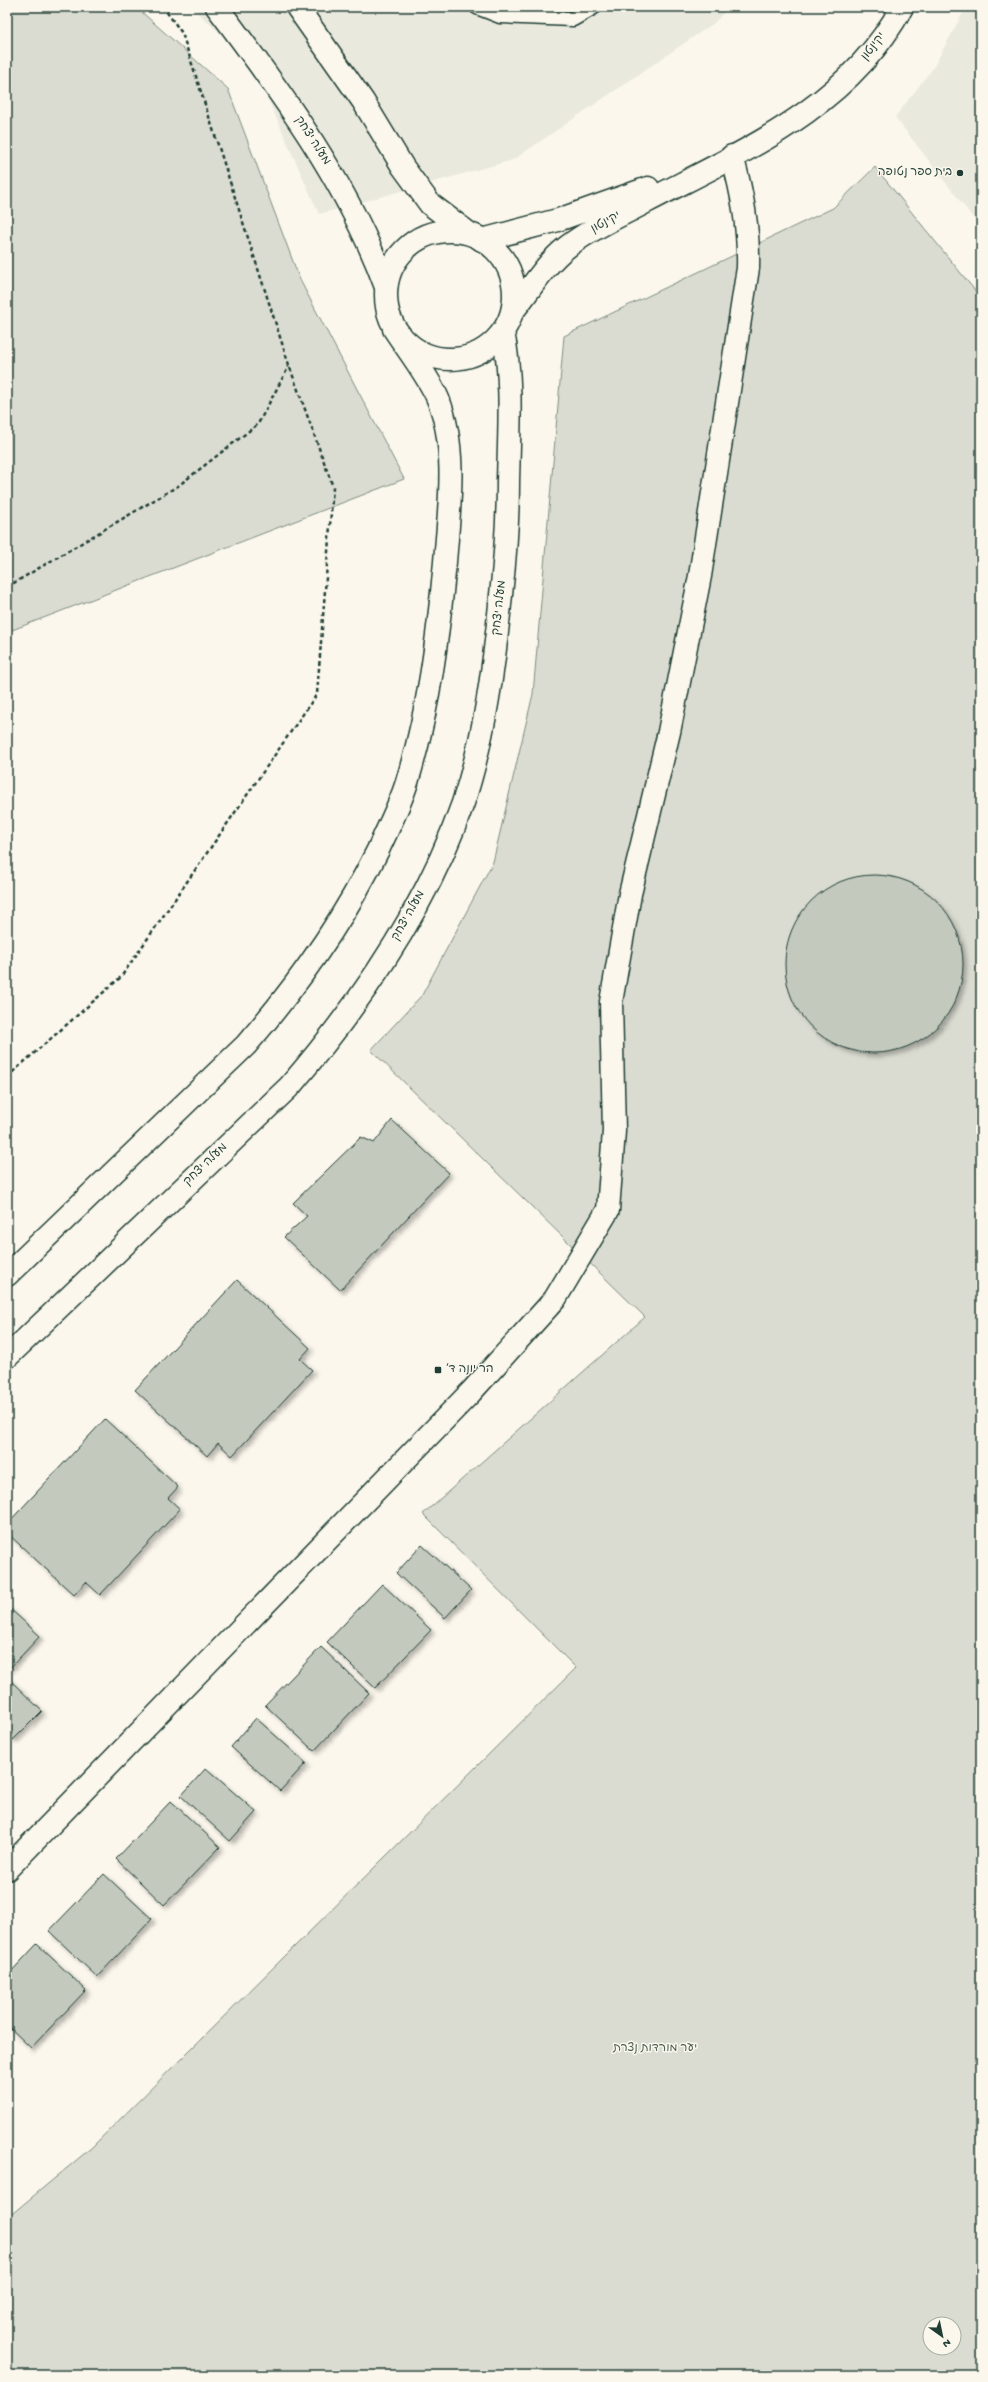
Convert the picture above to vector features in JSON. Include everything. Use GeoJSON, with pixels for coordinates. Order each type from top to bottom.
{"type":"FeatureCollection","features":[{"type":"Feature","properties":{"kind":"street","name":"מעלה יצחק"},"geometry":{"type":"LineString","coordinates":[[217,7],[264,70],[309,136],[348,198],[371,246],[386,287]]}},
{"type":"Feature","properties":{"kind":"street"},"geometry":{"type":"LineString","coordinates":[[297,7],[363,100],[403,168],[430,204],[475,236],[489,243],[504,259],[515,289],[513,312],[503,332],[487,348],[467,358],[451,361],[429,357],[409,346],[394,329]]}},
{"type":"Feature","properties":{"kind":"street","name":"יקינטון"},"geometry":{"type":"LineString","coordinates":[[513,312],[549,264],[567,247],[607,222],[791,124],[828,96],[862,63],[894,22],[902,7]]}},
{"type":"Feature","properties":{"kind":"street"},"geometry":{"type":"LineString","coordinates":[[7,1869],[471,1392],[555,1299],[608,1210],[614,1131],[612,1002],[630,894],[669,732],[700,576],[748,268],[749,233],[742,190],[727,159]]}},
{"type":"Feature","properties":{"kind":"street","name":"יקינטון"},"geometry":{"type":"LineString","coordinates":[[475,236],[558,220],[727,159]]}},
{"type":"Feature","properties":{"kind":"street"},"geometry":{"type":"LineString","coordinates":[[7,1275],[246,1045],[277,1009],[309,967],[356,891],[386,833],[407,784],[420,735],[438,631],[449,516],[449,459],[446,425],[437,397],[394,329],[386,308],[386,287],[392,265],[406,247],[426,235],[446,230],[475,236]]}},
{"type":"Feature","properties":{"kind":"street","name":"מעלה יצחק"},"geometry":{"type":"LineString","coordinates":[[7,1357],[290,1086],[357,1000],[388,954],[416,907],[440,857],[463,803],[478,747],[497,638],[508,519],[510,383],[509,359],[503,332]]}},
{"type":"Feature","properties":{"kind":"lane"},"geometry":{"type":"LineString","coordinates":[[477,7],[500,16],[573,19],[594,7]]}},
{"type":"Feature","properties":{"kind":"path"},"geometry":{"type":"LineString","coordinates":[[7,1077],[121,977],[317,694],[333,487],[290,365],[182,33],[163,7]]}},
{"type":"Feature","properties":{"kind":"path"},"geometry":{"type":"LineString","coordinates":[[7,587],[178,486],[258,424],[290,365]]}},
{"type":"Feature","properties":{"kind":"shaded area"},"geometry":{"type":"Polygon","coordinates":[[[191,7],[729,7],[714,23],[513,160],[319,214],[251,61],[191,7]]]}},
{"type":"Feature","properties":{"kind":"shaded area","name":"בית ספר נטופה"},"geometry":{"type":"Polygon","coordinates":[[[966,7],[981,7],[981,228],[895,117],[933,68],[966,7]]]}},
{"type":"Feature","properties":{"kind":"green space"},"geometry":{"type":"Polygon","coordinates":[[[7,7],[136,7],[228,89],[300,280],[404,479],[7,632],[7,7]]]}},
{"type":"Feature","properties":{"kind":"green space","name":"יער מורדות נצרת"},"geometry":{"type":"Polygon","coordinates":[[[875,167],[981,298],[981,2375],[7,2375],[7,2218],[91,2148],[576,1668],[423,1514],[645,1317],[371,1050],[422,995],[493,862],[533,694],[564,336],[833,208],[875,167]]]}},
{"type":"Feature","properties":{"kind":"building"},"geometry":{"type":"Polygon","coordinates":[[[874,875],[891,877],[908,882],[923,890],[937,901],[948,915],[956,930],[961,947],[963,964],[961,981],[956,998],[948,1013],[937,1027],[923,1038],[908,1046],[891,1051],[874,1053],[857,1051],[840,1046],[825,1038],[811,1027],[800,1013],[792,998],[787,981],[785,964],[787,947],[792,930],[800,915],[811,901],[825,890],[840,882],[857,877],[874,875]]]}},
{"type":"Feature","properties":{"kind":"building"},"geometry":{"type":"Polygon","coordinates":[[[392,1120],[449,1173],[340,1290],[284,1237],[307,1216],[293,1203],[361,1137],[374,1143],[392,1120]]]}},
{"type":"Feature","properties":{"kind":"building"},"geometry":{"type":"Polygon","coordinates":[[[237,1280],[310,1348],[300,1359],[312,1370],[232,1456],[218,1443],[207,1456],[135,1390],[237,1280]]]}},
{"type":"Feature","properties":{"kind":"building"},"geometry":{"type":"Polygon","coordinates":[[[105,1419],[178,1487],[168,1498],[180,1509],[100,1595],[86,1582],[74,1595],[7,1533],[7,1524],[105,1419]]]}},
{"type":"Feature","properties":{"kind":"building"},"geometry":{"type":"Polygon","coordinates":[[[422,1545],[471,1590],[445,1618],[396,1573],[422,1545]]]}},
{"type":"Feature","properties":{"kind":"building"},"geometry":{"type":"Polygon","coordinates":[[[382,1584],[431,1630],[375,1688],[327,1642],[382,1584]]]}},
{"type":"Feature","properties":{"kind":"building"},"geometry":{"type":"Polygon","coordinates":[[[7,1606],[40,1636],[7,1671],[7,1606]]]}},
{"type":"Feature","properties":{"kind":"building"},"geometry":{"type":"Polygon","coordinates":[[[321,1647],[369,1693],[314,1751],[265,1705],[321,1647]]]}},
{"type":"Feature","properties":{"kind":"building"},"geometry":{"type":"Polygon","coordinates":[[[7,1677],[42,1711],[13,1740],[7,1734],[7,1677]]]}},
{"type":"Feature","properties":{"kind":"building"},"geometry":{"type":"Polygon","coordinates":[[[256,1718],[306,1763],[280,1791],[231,1747],[256,1718]]]}},
{"type":"Feature","properties":{"kind":"building"},"geometry":{"type":"Polygon","coordinates":[[[206,1768],[256,1812],[230,1841],[181,1796],[206,1768]]]}},
{"type":"Feature","properties":{"kind":"building"},"geometry":{"type":"Polygon","coordinates":[[[171,1801],[220,1847],[164,1905],[116,1859],[171,1801]]]}},
{"type":"Feature","properties":{"kind":"building"},"geometry":{"type":"Polygon","coordinates":[[[104,1874],[152,1919],[97,1977],[49,1931],[104,1874]]]}},
{"type":"Feature","properties":{"kind":"building"},"geometry":{"type":"Polygon","coordinates":[[[37,1944],[86,1990],[31,2048],[7,2025],[7,1976],[37,1944]]]}},
{"type":"Feature","properties":{"kind":"place","name":"בית ספר נטופה"},"geometry":{"type":"Point","coordinates":[960,173]}},
{"type":"Feature","properties":{"kind":"place","name":"הר יונה ד׳"},"geometry":{"type":"Point","coordinates":[438,1370]}}]}
